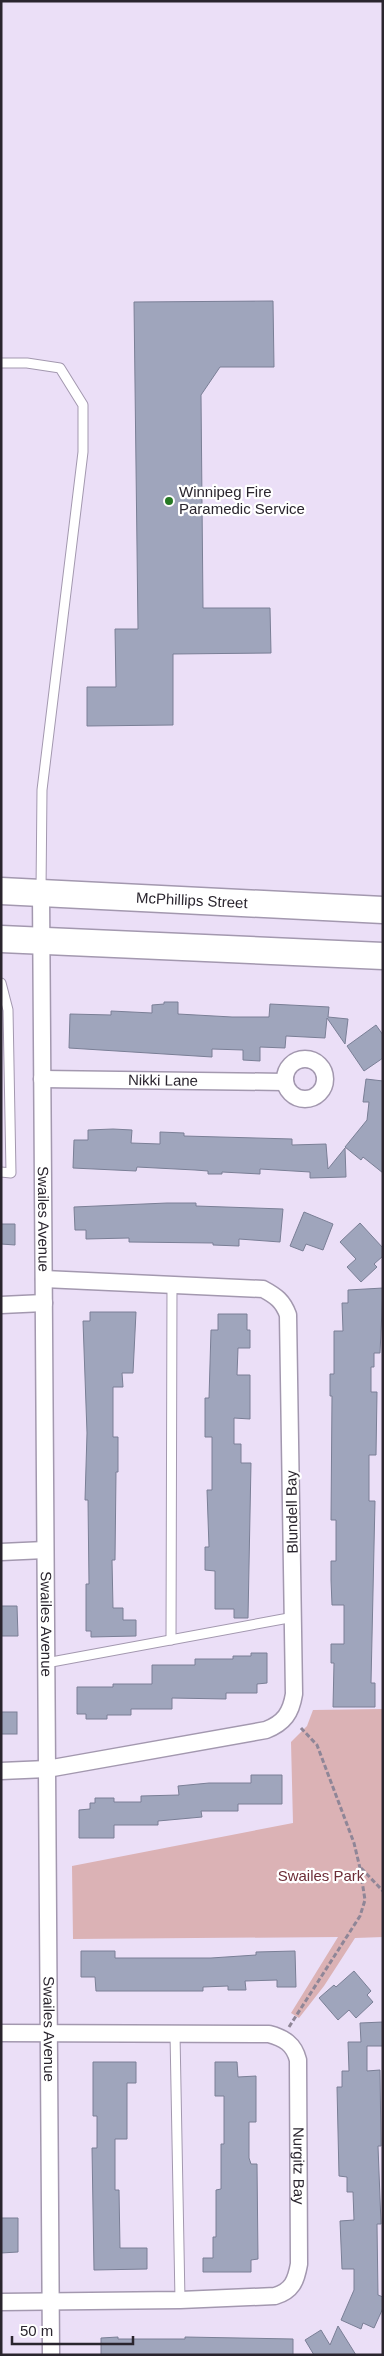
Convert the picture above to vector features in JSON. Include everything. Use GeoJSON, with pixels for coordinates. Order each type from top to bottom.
{"type":"FeatureCollection","features":[{"type":"Feature","properties":{"kind":"main road","name":"McPhillips Street"},"geometry":{"type":"LineString","coordinates":[[1,891],[383,910]]}},
{"type":"Feature","properties":{"kind":"main road"},"geometry":{"type":"LineString","coordinates":[[1,939],[383,956]]}},
{"type":"Feature","properties":{"kind":"street","name":"Swailes Avenue"},"geometry":{"type":"LineString","coordinates":[[41,893],[51,2355]]}},
{"type":"Feature","properties":{"kind":"street","name":"Nikki Lane"},"geometry":{"type":"LineString","coordinates":[[42,1078],[285,1082]]}},
{"type":"Feature","properties":{"kind":"street","name":"Blundell Bay"},"geometry":{"type":"LineString","coordinates":[[1,1772],[47,1769],[266,1730],[277,1726],[285,1720],[292,1706],[294,1617],[288,1315],[277,1296],[263,1289],[44,1279]]}},
{"type":"Feature","properties":{"kind":"street"},"geometry":{"type":"LineString","coordinates":[[1,1305],[44,1303]]}},
{"type":"Feature","properties":{"kind":"street"},"geometry":{"type":"LineString","coordinates":[[1,1552],[46,1550]]}},
{"type":"Feature","properties":{"kind":"street"},"geometry":{"type":"LineString","coordinates":[[1,2033],[269,2034],[282,2038]]}},
{"type":"Feature","properties":{"kind":"street","name":"Nurgitz Bay"},"geometry":{"type":"LineString","coordinates":[[1,2302],[180,2300],[275,2296],[286,2293],[295,2282],[299,2264],[298,2060],[296,2050],[282,2038]]}},
{"type":"Feature","properties":{"kind":"lane"},"geometry":{"type":"LineString","coordinates":[[1,363],[60,368],[83,405],[83,452],[42,790],[41,893]]}},
{"type":"Feature","properties":{"kind":"lane"},"geometry":{"type":"LineString","coordinates":[[1,983],[8,1010],[12,1173],[1,1172]]}},
{"type":"Feature","properties":{"kind":"lane"},"geometry":{"type":"LineString","coordinates":[[171,1640],[172,1284]]}},
{"type":"Feature","properties":{"kind":"lane"},"geometry":{"type":"LineString","coordinates":[[46,1663],[294,1617]]}},
{"type":"Feature","properties":{"kind":"lane"},"geometry":{"type":"LineString","coordinates":[[175,2034],[180,2300]]}},
{"type":"Feature","properties":{"kind":"path"},"geometry":{"type":"LineString","coordinates":[[282,2038],[360,1916],[365,1900],[354,1843],[317,1744],[301,1728]]}},
{"type":"Feature","properties":{"kind":"path"},"geometry":{"type":"LineString","coordinates":[[360,1868],[383,1891]]}},
{"type":"Feature","properties":{"kind":"green space","name":"Swailes Park"},"geometry":{"type":"Polygon","coordinates":[[[383,1709],[383,1937],[355,1938],[324,1986],[299,2018],[291,2013],[338,1937],[73,1939],[72,1866],[293,1823],[291,1742],[307,1726],[313,1710],[383,1709]]]}},
{"type":"Feature","properties":{"kind":"building","name":"Winnipeg Fire Paramedic Service"},"geometry":{"type":"Polygon","coordinates":[[[273,301],[274,367],[220,367],[201,395],[203,608],[270,608],[271,653],[173,654],[173,725],[87,726],[87,687],[116,687],[115,629],[138,629],[134,302],[273,301]]]}},
{"type":"Feature","properties":{"kind":"building"},"geometry":{"type":"Polygon","coordinates":[[[164,1002],[178,1002],[178,1014],[232,1017],[269,1017],[270,1004],[329,1007],[328,1017],[348,1019],[345,1044],[327,1018],[325,1038],[286,1036],[285,1048],[260,1047],[260,1061],[243,1060],[243,1050],[212,1049],[212,1057],[69,1048],[70,1014],[111,1015],[111,1011],[152,1013],[152,1005],[164,1004],[164,1002]]]}},
{"type":"Feature","properties":{"kind":"building"},"geometry":{"type":"Polygon","coordinates":[[[376,1025],[383,1035],[383,1058],[364,1071],[347,1046],[376,1025]]]}},
{"type":"Feature","properties":{"kind":"building"},"geometry":{"type":"Polygon","coordinates":[[[366,1079],[383,1081],[383,1173],[363,1157],[361,1160],[345,1147],[367,1120],[369,1102],[363,1102],[366,1079]]]}},
{"type":"Feature","properties":{"kind":"building"},"geometry":{"type":"Polygon","coordinates":[[[88,1130],[132,1130],[131,1143],[160,1144],[160,1132],[184,1133],[184,1136],[292,1139],[292,1145],[326,1144],[328,1169],[345,1148],[346,1177],[310,1178],[310,1172],[260,1169],[260,1174],[222,1172],[222,1174],[208,1174],[208,1171],[137,1167],[136,1171],[73,1168],[74,1140],[88,1140],[88,1130]]]}},
{"type":"Feature","properties":{"kind":"building"},"geometry":{"type":"Polygon","coordinates":[[[167,1203],[283,1209],[280,1242],[239,1239],[239,1246],[213,1245],[213,1243],[129,1242],[129,1238],[86,1239],[86,1230],[75,1230],[74,1207],[167,1203]]]}},
{"type":"Feature","properties":{"kind":"building"},"geometry":{"type":"Polygon","coordinates":[[[304,1212],[333,1224],[323,1250],[306,1244],[303,1251],[290,1246],[304,1212]]]}},
{"type":"Feature","properties":{"kind":"building"},"geometry":{"type":"Polygon","coordinates":[[[360,1223],[383,1248],[383,1256],[374,1264],[377,1267],[361,1282],[347,1267],[356,1259],[340,1242],[360,1223]]]}},
{"type":"Feature","properties":{"kind":"building"},"geometry":{"type":"Polygon","coordinates":[[[1,1224],[15,1224],[15,1245],[1,1244],[1,1224]]]}},
{"type":"Feature","properties":{"kind":"building"},"geometry":{"type":"Polygon","coordinates":[[[383,1288],[380,1353],[374,1353],[374,1367],[371,1367],[371,1392],[377,1392],[376,1455],[369,1455],[369,1501],[375,1501],[371,1683],[375,1683],[375,1707],[333,1707],[334,1663],[331,1663],[331,1644],[344,1644],[344,1605],[332,1605],[331,1580],[331,1561],[336,1561],[336,1520],[331,1520],[332,1396],[330,1396],[330,1374],[334,1374],[334,1331],[343,1331],[342,1303],[348,1303],[348,1290],[383,1288]]]}},
{"type":"Feature","properties":{"kind":"building"},"geometry":{"type":"Polygon","coordinates":[[[90,1312],[136,1312],[133,1373],[122,1373],[123,1387],[113,1387],[113,1437],[118,1437],[118,1472],[116,1472],[115,1560],[112,1560],[113,1608],[123,1608],[123,1620],[136,1620],[136,1636],[91,1637],[91,1631],[86,1631],[86,1584],[89,1584],[88,1500],[85,1500],[87,1433],[83,1321],[90,1321],[90,1312]]]}},
{"type":"Feature","properties":{"kind":"building"},"geometry":{"type":"Polygon","coordinates":[[[218,1314],[247,1314],[247,1330],[250,1330],[250,1348],[238,1348],[237,1375],[250,1375],[250,1419],[234,1418],[234,1444],[241,1444],[241,1463],[251,1463],[248,1618],[234,1618],[234,1609],[215,1609],[215,1571],[205,1570],[205,1547],[209,1547],[207,1490],[212,1490],[212,1437],[205,1437],[205,1398],[209,1398],[211,1330],[218,1330],[218,1314]]]}},
{"type":"Feature","properties":{"kind":"building"},"geometry":{"type":"Polygon","coordinates":[[[1,1606],[17,1606],[18,1636],[1,1636],[1,1606]]]}},
{"type":"Feature","properties":{"kind":"building"},"geometry":{"type":"Polygon","coordinates":[[[251,1653],[267,1653],[267,1683],[257,1684],[257,1693],[226,1693],[226,1699],[172,1698],[172,1709],[131,1709],[131,1715],[107,1715],[107,1719],[86,1719],[86,1714],[77,1714],[77,1687],[113,1687],[113,1684],[152,1684],[152,1665],[195,1665],[195,1659],[233,1659],[233,1656],[251,1656],[251,1653]]]}},
{"type":"Feature","properties":{"kind":"building"},"geometry":{"type":"Polygon","coordinates":[[[1,1712],[17,1712],[17,1734],[1,1734],[1,1712]]]}},
{"type":"Feature","properties":{"kind":"building"},"geometry":{"type":"Polygon","coordinates":[[[251,1775],[282,1775],[282,1804],[238,1804],[238,1811],[201,1811],[202,1817],[158,1821],[158,1825],[114,1825],[114,1838],[79,1838],[79,1810],[90,1809],[90,1803],[95,1803],[95,1798],[114,1798],[114,1802],[141,1802],[141,1796],[179,1795],[178,1786],[209,1783],[251,1783],[251,1775]]]}},
{"type":"Feature","properties":{"kind":"building"},"geometry":{"type":"Polygon","coordinates":[[[81,1951],[115,1951],[115,1958],[211,1958],[256,1955],[256,1952],[295,1951],[296,1987],[277,1987],[277,1980],[245,1981],[246,1990],[228,1990],[228,1986],[203,1987],[203,1991],[96,1991],[95,1977],[81,1977],[81,1951]]]}},
{"type":"Feature","properties":{"kind":"building"},"geometry":{"type":"Polygon","coordinates":[[[354,1971],[371,1991],[367,1995],[373,2002],[356,2018],[349,2010],[338,2020],[319,1998],[334,1985],[336,1987],[354,1971]]]}},
{"type":"Feature","properties":{"kind":"building"},"geometry":{"type":"Polygon","coordinates":[[[383,2022],[383,2046],[367,2046],[367,2071],[380,2070],[381,2146],[378,2146],[381,2224],[377,2224],[378,2295],[383,2297],[383,2308],[374,2328],[363,2323],[361,2329],[341,2320],[354,2290],[354,2269],[342,2269],[340,2221],[354,2220],[353,2192],[347,2192],[347,2177],[339,2176],[337,2087],[342,2087],[342,2071],[349,2071],[348,2042],[361,2042],[360,2023],[383,2022]]]}},
{"type":"Feature","properties":{"kind":"building"},"geometry":{"type":"Polygon","coordinates":[[[93,2062],[136,2062],[136,2083],[127,2083],[127,2139],[115,2139],[115,2190],[119,2190],[120,2248],[147,2248],[147,2269],[94,2270],[92,2148],[97,2148],[97,2116],[93,2116],[93,2062]]]}},
{"type":"Feature","properties":{"kind":"building"},"geometry":{"type":"Polygon","coordinates":[[[215,2062],[237,2062],[238,2077],[256,2076],[256,2122],[249,2122],[249,2158],[251,2164],[257,2164],[258,2259],[251,2260],[251,2272],[203,2272],[203,2258],[213,2258],[213,2237],[216,2237],[216,2190],[221,2189],[221,2144],[224,2144],[224,2096],[215,2096],[215,2062]]]}},
{"type":"Feature","properties":{"kind":"building"},"geometry":{"type":"Polygon","coordinates":[[[1,2218],[18,2218],[18,2252],[1,2253],[1,2218]]]}},
{"type":"Feature","properties":{"kind":"building"},"geometry":{"type":"Polygon","coordinates":[[[338,2326],[356,2355],[314,2355],[305,2340],[321,2330],[330,2345],[338,2326]]]}},
{"type":"Feature","properties":{"kind":"building"},"geometry":{"type":"Polygon","coordinates":[[[118,2337],[118,2339],[185,2339],[185,2337],[293,2339],[293,2355],[101,2355],[101,2338],[118,2337]]]}},
{"type":"Feature","properties":{"kind":"place","name":"Winnipeg Fire Paramedic Service"},"geometry":{"type":"Point","coordinates":[169,501]}}]}
